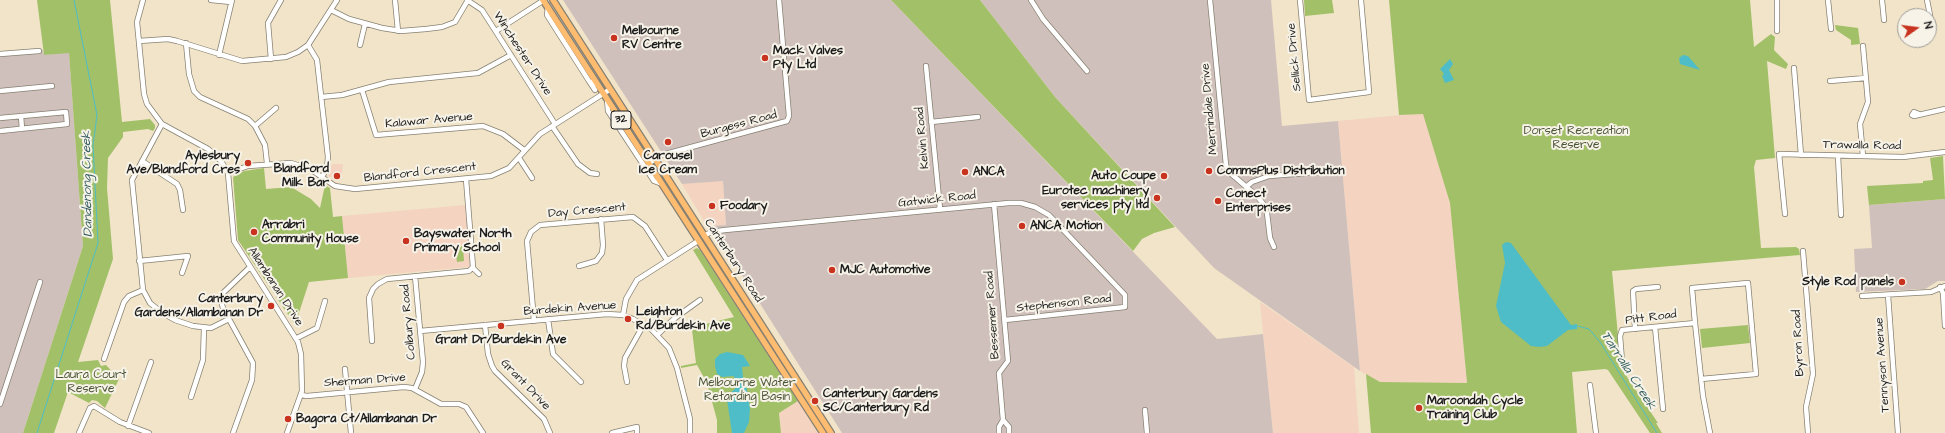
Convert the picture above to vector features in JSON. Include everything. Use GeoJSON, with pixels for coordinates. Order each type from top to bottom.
{"type":"FeatureCollection","features":[{"type":"Feature","properties":{"kind":"main road","name":"Canterbury Road"},"geometry":{"type":"LineString","coordinates":[[544,0],[597,87],[605,95],[821,430]]}},
{"type":"Feature","properties":{"kind":"main road","name":"Canterbury Road"},"geometry":{"type":"LineString","coordinates":[[553,0],[831,433]]}},
{"type":"Feature","properties":{"kind":"main road"},"geometry":{"type":"LineString","coordinates":[[698,241],[704,236]]}},
{"type":"Feature","properties":{"kind":"main road"},"geometry":{"type":"LineString","coordinates":[[749,320],[755,316]]}},
{"type":"Feature","properties":{"kind":"street"},"geometry":{"type":"LineString","coordinates":[[143,0],[137,22],[147,104],[162,124],[212,152],[221,161],[228,173]]}},
{"type":"Feature","properties":{"kind":"street"},"geometry":{"type":"LineString","coordinates":[[211,0],[231,1],[219,54]]}},
{"type":"Feature","properties":{"kind":"street"},"geometry":{"type":"LineString","coordinates":[[271,59],[268,23],[281,0]]}},
{"type":"Feature","properties":{"kind":"street"},"geometry":{"type":"LineString","coordinates":[[139,41],[168,39],[186,43],[242,61],[271,59],[293,55],[308,45],[337,0]]}},
{"type":"Feature","properties":{"kind":"street"},"geometry":{"type":"LineString","coordinates":[[395,0],[398,31]]}},
{"type":"Feature","properties":{"kind":"street"},"geometry":{"type":"LineString","coordinates":[[331,10],[344,17],[365,24],[398,31],[433,29],[451,24],[458,19],[468,0]]}},
{"type":"Feature","properties":{"kind":"street","name":"Winchester Drive"},"geometry":{"type":"LineString","coordinates":[[468,0],[482,10],[578,164],[590,173],[597,174]]}},
{"type":"Feature","properties":{"kind":"street"},"geometry":{"type":"LineString","coordinates":[[496,31],[544,0]]}},
{"type":"Feature","properties":{"kind":"street","name":"Burgess Road"},"geometry":{"type":"LineString","coordinates":[[648,163],[662,155],[787,121],[789,116],[779,0]]}},
{"type":"Feature","properties":{"kind":"street"},"geometry":{"type":"LineString","coordinates":[[1031,0],[1044,19],[1087,71]]}},
{"type":"Feature","properties":{"kind":"street","name":"Merrindale Drive"},"geometry":{"type":"LineString","coordinates":[[1210,0],[1224,156],[1229,172],[1257,196],[1264,205],[1267,212],[1270,238],[1274,246]]}},
{"type":"Feature","properties":{"kind":"street","name":"Sellick Drive"},"geometry":{"type":"LineString","coordinates":[[1300,0],[1309,100],[1369,92],[1360,0]]}},
{"type":"Feature","properties":{"kind":"street"},"geometry":{"type":"LineString","coordinates":[[1777,0],[1778,31]]}},
{"type":"Feature","properties":{"kind":"street"},"geometry":{"type":"LineString","coordinates":[[1828,0],[1831,28]]}},
{"type":"Feature","properties":{"kind":"street"},"geometry":{"type":"LineString","coordinates":[[1882,0],[1884,20]]}},
{"type":"Feature","properties":{"kind":"street","name":"Canterbury Road"},"geometry":{"type":"LineString","coordinates":[[548,7],[547,16],[589,81],[597,87]]}},
{"type":"Feature","properties":{"kind":"street"},"geometry":{"type":"LineString","coordinates":[[360,45],[365,24]]}},
{"type":"Feature","properties":{"kind":"street"},"geometry":{"type":"LineString","coordinates":[[186,43],[189,74],[194,91],[200,97],[248,119],[255,126],[265,145],[267,163]]}},
{"type":"Feature","properties":{"kind":"street"},"geometry":{"type":"LineString","coordinates":[[308,45],[317,60],[328,157],[327,168],[322,177]]}},
{"type":"Feature","properties":{"kind":"street"},"geometry":{"type":"LineString","coordinates":[[1863,46],[1868,102],[1860,124],[1863,156]]}},
{"type":"Feature","properties":{"kind":"street"},"geometry":{"type":"LineString","coordinates":[[0,54],[39,50]]}},
{"type":"Feature","properties":{"kind":"street"},"geometry":{"type":"LineString","coordinates":[[321,97],[342,95],[390,82],[478,73],[510,55]]}},
{"type":"Feature","properties":{"kind":"street","name":"Kelvin Road"},"geometry":{"type":"LineString","coordinates":[[926,66],[940,210]]}},
{"type":"Feature","properties":{"kind":"street"},"geometry":{"type":"LineString","coordinates":[[1794,68],[1801,155]]}},
{"type":"Feature","properties":{"kind":"street"},"geometry":{"type":"LineString","coordinates":[[1830,81],[1866,78]]}},
{"type":"Feature","properties":{"kind":"street"},"geometry":{"type":"LineString","coordinates":[[0,91],[52,86]]}},
{"type":"Feature","properties":{"kind":"street","name":"Blandford Crescent"},"geometry":{"type":"LineString","coordinates":[[228,173],[248,166],[267,163],[296,164],[310,169],[335,186],[355,190],[491,176],[502,172],[519,158],[533,140],[594,98],[605,95],[609,89]]}},
{"type":"Feature","properties":{"kind":"street","name":"Kalawar Avenue"},"geometry":{"type":"LineString","coordinates":[[362,90],[374,132],[377,135],[483,126],[503,134],[524,150]]}},
{"type":"Feature","properties":{"kind":"street","name":"Canterbury Road"},"geometry":{"type":"LineString","coordinates":[[605,95],[608,111],[654,181],[662,184]]}},
{"type":"Feature","properties":{"kind":"street"},"geometry":{"type":"LineString","coordinates":[[255,126],[276,108]]}},
{"type":"Feature","properties":{"kind":"street"},"geometry":{"type":"LineString","coordinates":[[1919,114],[1945,109]]}},
{"type":"Feature","properties":{"kind":"street"},"geometry":{"type":"LineString","coordinates":[[0,118],[66,112],[67,124],[0,131]]}},
{"type":"Feature","properties":{"kind":"street"},"geometry":{"type":"LineString","coordinates":[[21,116],[22,129]]}},
{"type":"Feature","properties":{"kind":"street"},"geometry":{"type":"LineString","coordinates":[[931,122],[978,117]]}},
{"type":"Feature","properties":{"kind":"street"},"geometry":{"type":"LineString","coordinates":[[162,124],[132,180],[143,290],[155,308],[167,317],[204,328],[214,327],[228,319]]}},
{"type":"Feature","properties":{"kind":"street","name":"Trawalla Road"},"geometry":{"type":"LineString","coordinates":[[1785,214],[1778,154],[1903,157],[1945,152]]}},
{"type":"Feature","properties":{"kind":"street"},"geometry":{"type":"LineString","coordinates":[[1838,156],[1841,215]]}},
{"type":"Feature","properties":{"kind":"street"},"geometry":{"type":"LineString","coordinates":[[519,158],[532,178]]}},
{"type":"Feature","properties":{"kind":"street"},"geometry":{"type":"LineString","coordinates":[[142,161],[177,184],[180,190],[183,210]]}},
{"type":"Feature","properties":{"kind":"street"},"geometry":{"type":"LineString","coordinates":[[1246,187],[1252,182],[1269,176],[1320,172]]}},
{"type":"Feature","properties":{"kind":"street","name":"Allambanan Drive"},"geometry":{"type":"LineString","coordinates":[[228,173],[233,238],[250,267],[297,338],[301,354],[301,394],[295,406],[287,433]]}},
{"type":"Feature","properties":{"kind":"street"},"geometry":{"type":"LineString","coordinates":[[466,179],[474,265],[473,268]]}},
{"type":"Feature","properties":{"kind":"street","name":"Gatwick Road"},"geometry":{"type":"LineString","coordinates":[[704,236],[711,232],[725,230],[994,204],[1021,203],[1036,207],[1049,215],[1118,286],[1125,295],[1125,307]]}},
{"type":"Feature","properties":{"kind":"street","name":"Bessemer Road"},"geometry":{"type":"LineString","coordinates":[[994,204],[1008,361],[998,373],[1003,420],[1009,427],[1009,433]]}},
{"type":"Feature","properties":{"kind":"street","name":"Day Crescent"},"geometry":{"type":"LineString","coordinates":[[534,321],[527,241],[528,235],[533,229],[540,225],[601,219],[629,217],[637,218],[645,226],[667,260]]}},
{"type":"Feature","properties":{"kind":"street"},"geometry":{"type":"LineString","coordinates":[[579,266],[596,261],[602,253],[601,219]]}},
{"type":"Feature","properties":{"kind":"street"},"geometry":{"type":"LineString","coordinates":[[623,315],[626,299],[636,280],[698,241]]}},
{"type":"Feature","properties":{"kind":"street","name":"Byron Road"},"geometry":{"type":"LineString","coordinates":[[1803,251],[1813,374],[1806,407],[1808,433]]}},
{"type":"Feature","properties":{"kind":"street"},"geometry":{"type":"LineString","coordinates":[[139,261],[188,256],[182,273]]}},
{"type":"Feature","properties":{"kind":"street"},"geometry":{"type":"LineString","coordinates":[[233,433],[252,380],[253,363],[228,319],[221,301],[223,293],[250,267]]}},
{"type":"Feature","properties":{"kind":"street"},"geometry":{"type":"LineString","coordinates":[[473,268],[479,274]]}},
{"type":"Feature","properties":{"kind":"street"},"geometry":{"type":"LineString","coordinates":[[372,341],[368,302],[373,289],[387,279],[469,271],[473,268]]}},
{"type":"Feature","properties":{"kind":"street","name":"Colbury Road"},"geometry":{"type":"LineString","coordinates":[[415,276],[423,362],[422,372],[415,389]]}},
{"type":"Feature","properties":{"kind":"street"},"geometry":{"type":"LineString","coordinates":[[0,404],[40,282]]}},
{"type":"Feature","properties":{"kind":"street"},"geometry":{"type":"LineString","coordinates":[[1701,379],[1756,374],[1748,283],[1692,288],[1701,379],[1710,433]]}},
{"type":"Feature","properties":{"kind":"street"},"geometry":{"type":"LineString","coordinates":[[1862,296],[1931,292],[1942,286],[1945,326]]}},
{"type":"Feature","properties":{"kind":"street"},"geometry":{"type":"LineString","coordinates":[[1635,329],[1632,291],[1636,289],[1658,287]]}},
{"type":"Feature","properties":{"kind":"street"},"geometry":{"type":"LineString","coordinates":[[104,359],[124,302],[129,296],[143,290]]}},
{"type":"Feature","properties":{"kind":"street","name":"Tennyson Avenue"},"geometry":{"type":"LineString","coordinates":[[1888,295],[1898,433]]}},
{"type":"Feature","properties":{"kind":"street"},"geometry":{"type":"LineString","coordinates":[[658,334],[675,318],[700,300]]}},
{"type":"Feature","properties":{"kind":"street"},"geometry":{"type":"LineString","coordinates":[[297,338],[317,328],[325,301]]}},
{"type":"Feature","properties":{"kind":"street","name":"Stephenson Road"},"geometry":{"type":"LineString","coordinates":[[1005,320],[1125,307]]}},
{"type":"Feature","properties":{"kind":"street","name":"Burdekin Avenue"},"geometry":{"type":"LineString","coordinates":[[420,331],[607,314],[623,315],[644,324],[658,334],[669,348],[674,359],[690,419],[690,433]]}},
{"type":"Feature","properties":{"kind":"street"},"geometry":{"type":"LineString","coordinates":[[548,319],[553,354],[581,382]]}},
{"type":"Feature","properties":{"kind":"street","name":"Pitt Road"},"geometry":{"type":"LineString","coordinates":[[1626,366],[1622,361],[1620,334],[1623,330],[1695,323]]}},
{"type":"Feature","properties":{"kind":"street"},"geometry":{"type":"LineString","coordinates":[[627,382],[624,366],[625,358],[644,324]]}},
{"type":"Feature","properties":{"kind":"street","name":"Grant Drive"},"geometry":{"type":"LineString","coordinates":[[485,325],[488,354],[495,371],[544,419],[550,433]]}},
{"type":"Feature","properties":{"kind":"street"},"geometry":{"type":"LineString","coordinates":[[1655,327],[1663,409]]}},
{"type":"Feature","properties":{"kind":"street"},"geometry":{"type":"LineString","coordinates":[[191,397],[203,360],[204,328]]}},
{"type":"Feature","properties":{"kind":"street"},"geometry":{"type":"LineString","coordinates":[[128,426],[151,362]]}},
{"type":"Feature","properties":{"kind":"street"},"geometry":{"type":"LineString","coordinates":[[345,369],[351,433]]}},
{"type":"Feature","properties":{"kind":"street"},"geometry":{"type":"LineString","coordinates":[[1590,385],[1596,433]]}},
{"type":"Feature","properties":{"kind":"street","name":"Sherman Drive"},"geometry":{"type":"LineString","coordinates":[[301,394],[307,396],[404,387],[415,389],[441,404],[459,404],[466,407],[483,433]]}},
{"type":"Feature","properties":{"kind":"street"},"geometry":{"type":"LineString","coordinates":[[79,433],[92,406],[128,426],[149,433]]}},
{"type":"Feature","properties":{"kind":"street"},"geometry":{"type":"LineString","coordinates":[[1145,410],[1147,433]]}},
{"type":"Feature","properties":{"kind":"street","name":"Bessemer Road"},"geometry":{"type":"LineString","coordinates":[[999,433],[999,427],[1003,420]]}},
{"type":"Feature","properties":{"kind":"street"},"geometry":{"type":"LineString","coordinates":[[821,430],[825,424]]}},
{"type":"Feature","properties":{"kind":"street"},"geometry":{"type":"LineString","coordinates":[[612,433],[636,427],[637,433]]}},
{"type":"Feature","properties":{"kind":"shaded area"},"geometry":{"type":"Polygon","coordinates":[[[563,0],[891,0],[1217,339],[1263,334],[1273,433],[842,433],[714,231],[707,226],[726,225],[723,181],[682,184],[563,0]]]}},
{"type":"Feature","properties":{"kind":"shaded area"},"geometry":{"type":"Polygon","coordinates":[[[980,0],[1271,0],[1282,126],[1338,121],[1360,371],[1214,268],[1055,97],[980,0]]]}},
{"type":"Feature","properties":{"kind":"shaded area"},"geometry":{"type":"Polygon","coordinates":[[[43,50],[44,55],[69,52],[83,246],[23,433],[0,433],[0,54],[43,50]]]}},
{"type":"Feature","properties":{"kind":"shaded area"},"geometry":{"type":"Polygon","coordinates":[[[1423,113],[1450,203],[1467,384],[1380,382],[1360,371],[1338,121],[1423,113]]]}},
{"type":"Feature","properties":{"kind":"shaded area"},"geometry":{"type":"Polygon","coordinates":[[[332,164],[343,164],[341,180],[328,176],[332,164]]]}},
{"type":"Feature","properties":{"kind":"shaded area"},"geometry":{"type":"Polygon","coordinates":[[[723,180],[726,225],[707,226],[682,184],[723,180]]]}},
{"type":"Feature","properties":{"kind":"shaded area"},"geometry":{"type":"Polygon","coordinates":[[[1945,199],[1945,281],[1938,281],[1925,289],[1856,292],[1854,249],[1872,248],[1869,205],[1945,199]]]}},
{"type":"Feature","properties":{"kind":"shaded area","name":"Bayswater North Primary School"},"geometry":{"type":"Polygon","coordinates":[[[465,205],[469,267],[348,278],[342,216],[465,205]]]}},
{"type":"Feature","properties":{"kind":"shaded area"},"geometry":{"type":"Polygon","coordinates":[[[1260,302],[1354,367],[1359,433],[1273,433],[1260,302]]]}},
{"type":"Feature","properties":{"kind":"shaded area"},"geometry":{"type":"Polygon","coordinates":[[[798,401],[818,433],[781,433],[779,413],[798,401]]]}},
{"type":"Feature","properties":{"kind":"green space","name":"Laura Court Reserve"},"geometry":{"type":"Polygon","coordinates":[[[37,0],[110,0],[122,122],[150,119],[155,125],[153,131],[148,129],[123,132],[123,137],[108,158],[107,188],[113,259],[78,362],[98,360],[101,366],[106,365],[119,379],[105,408],[97,401],[92,400],[89,403],[68,392],[54,433],[23,433],[83,246],[69,53],[44,55],[37,0]]]}},
{"type":"Feature","properties":{"kind":"green space"},"geometry":{"type":"Polygon","coordinates":[[[891,0],[980,0],[1055,97],[1175,227],[1154,233],[1142,239],[1133,251],[891,0]]]}},
{"type":"Feature","properties":{"kind":"green space"},"geometry":{"type":"Polygon","coordinates":[[[1304,0],[1332,0],[1334,13],[1305,16],[1304,0]]]}},
{"type":"Feature","properties":{"kind":"green space","name":"Dorset Recreation Reserve"},"geometry":{"type":"Polygon","coordinates":[[[1389,0],[1750,0],[1754,47],[1771,34],[1775,37],[1774,50],[1788,64],[1786,69],[1767,61],[1775,158],[1756,160],[1754,167],[1761,248],[1796,247],[1799,249],[1800,255],[1612,271],[1621,368],[1658,423],[1656,423],[1662,433],[1650,433],[1608,370],[1605,369],[1572,372],[1577,433],[1371,433],[1366,374],[1380,382],[1467,383],[1450,203],[1423,114],[1399,115],[1389,0]]]}},
{"type":"Feature","properties":{"kind":"green space"},"geometry":{"type":"Polygon","coordinates":[[[1835,25],[1858,28],[1860,44],[1851,45],[1851,40],[1836,30],[1835,25]]]}},
{"type":"Feature","properties":{"kind":"green space"},"geometry":{"type":"Polygon","coordinates":[[[1943,156],[1945,199],[1869,205],[1867,186],[1923,183],[1923,181],[1933,180],[1930,158],[1943,156]]]}},
{"type":"Feature","properties":{"kind":"green space"},"geometry":{"type":"Polygon","coordinates":[[[264,168],[266,189],[291,187],[311,199],[320,208],[325,185],[330,188],[333,217],[342,216],[348,278],[309,282],[295,325],[238,240],[233,177],[244,171],[264,168]]]}},
{"type":"Feature","properties":{"kind":"green space"},"geometry":{"type":"Polygon","coordinates":[[[463,246],[464,261],[457,262],[455,247],[463,246]]]}},
{"type":"Feature","properties":{"kind":"green space","name":"Melbourne Water Retarding Basin"},"geometry":{"type":"Polygon","coordinates":[[[697,248],[700,250],[798,401],[779,413],[781,433],[717,433],[717,420],[707,383],[697,365],[681,368],[681,366],[696,363],[692,330],[709,323],[734,317],[693,250],[697,248]]]}},
{"type":"Feature","properties":{"kind":"green space"},"geometry":{"type":"Polygon","coordinates":[[[1748,325],[1750,343],[1702,348],[1700,329],[1748,325]]]}},
{"type":"Feature","properties":{"kind":"water"},"geometry":{"type":"Polygon","coordinates":[[[1683,55],[1688,56],[1700,70],[1680,64],[1679,58],[1683,55]]]}},
{"type":"Feature","properties":{"kind":"water"},"geometry":{"type":"Polygon","coordinates":[[[1450,59],[1453,64],[1449,70],[1454,80],[1445,83],[1442,76],[1444,74],[1440,69],[1450,59]]]}},
{"type":"Feature","properties":{"kind":"water"},"geometry":{"type":"Polygon","coordinates":[[[1506,242],[1511,243],[1571,325],[1577,324],[1577,329],[1568,330],[1547,346],[1539,347],[1531,346],[1501,322],[1496,306],[1505,263],[1502,245],[1506,242]]]}},
{"type":"Feature","properties":{"kind":"water"},"geometry":{"type":"Polygon","coordinates":[[[727,352],[743,355],[750,366],[742,367],[750,408],[749,422],[744,433],[732,433],[727,400],[730,393],[735,389],[734,376],[722,377],[717,374],[715,366],[715,359],[720,354],[727,352]]]}},
{"type":"Feature","properties":{"kind":"waterway","name":"Dandenong Creek"},"geometry":{"type":"LineString","coordinates":[[37,433],[98,243],[93,145],[97,115],[74,0]]}},
{"type":"Feature","properties":{"kind":"waterway","name":"Tarralla Creek"},"geometry":{"type":"LineString","coordinates":[[1577,326],[1589,329],[1600,342],[1657,433]]}},
{"type":"Feature","properties":{"kind":"place","name":"Melbourne RV Centre"},"geometry":{"type":"Point","coordinates":[614,38]}},
{"type":"Feature","properties":{"kind":"place","name":"Mack Valves Pty Ltd"},"geometry":{"type":"Point","coordinates":[765,58]}},
{"type":"Feature","properties":{"kind":"place","name":"Carousel Ice Cream"},"geometry":{"type":"Point","coordinates":[668,142]}},
{"type":"Feature","properties":{"kind":"place","name":"Aylesbury Ave/Blandford Cres"},"geometry":{"type":"Point","coordinates":[248,163]}},
{"type":"Feature","properties":{"kind":"place","name":"CommsPlus Distribution"},"geometry":{"type":"Point","coordinates":[1209,171]}},
{"type":"Feature","properties":{"kind":"place","name":"ANCA"},"geometry":{"type":"Point","coordinates":[965,172]}},
{"type":"Feature","properties":{"kind":"place","name":"Blandford Milk Bar"},"geometry":{"type":"Point","coordinates":[337,176]}},
{"type":"Feature","properties":{"kind":"place","name":"Auto Coupe"},"geometry":{"type":"Point","coordinates":[1164,176]}},
{"type":"Feature","properties":{"kind":"place","name":"Eurotec machinery services pty ltd"},"geometry":{"type":"Point","coordinates":[1157,198]}},
{"type":"Feature","properties":{"kind":"place","name":"Conect Enterprises"},"geometry":{"type":"Point","coordinates":[1218,201]}},
{"type":"Feature","properties":{"kind":"place","name":"Foodary"},"geometry":{"type":"Point","coordinates":[712,206]}},
{"type":"Feature","properties":{"kind":"place","name":"ANCA Motion"},"geometry":{"type":"Point","coordinates":[1022,226]}},
{"type":"Feature","properties":{"kind":"place","name":"Arrabri Community House"},"geometry":{"type":"Point","coordinates":[254,232]}},
{"type":"Feature","properties":{"kind":"place","name":"Bayswater North Primary School"},"geometry":{"type":"Point","coordinates":[406,241]}},
{"type":"Feature","properties":{"kind":"place","name":"MJC Automotive"},"geometry":{"type":"Point","coordinates":[832,270]}},
{"type":"Feature","properties":{"kind":"place","name":"Style Rod panels"},"geometry":{"type":"Point","coordinates":[1902,282]}},
{"type":"Feature","properties":{"kind":"place","name":"Canterbury Gardens/Allambanan Dr"},"geometry":{"type":"Point","coordinates":[271,306]}},
{"type":"Feature","properties":{"kind":"place","name":"Leighton Rd/Burdekin Ave"},"geometry":{"type":"Point","coordinates":[628,319]}},
{"type":"Feature","properties":{"kind":"place","name":"Grant Dr/Burdekin Ave"},"geometry":{"type":"Point","coordinates":[501,326]}},
{"type":"Feature","properties":{"kind":"place","name":"Canterbury Gardens SC/Canterbury Rd"},"geometry":{"type":"Point","coordinates":[815,401]}},
{"type":"Feature","properties":{"kind":"place","name":"Maroondah Cycle Training Club"},"geometry":{"type":"Point","coordinates":[1419,408]}},
{"type":"Feature","properties":{"kind":"place","name":"Bagora Ct/Allambanan Dr"},"geometry":{"type":"Point","coordinates":[288,419]}}]}
